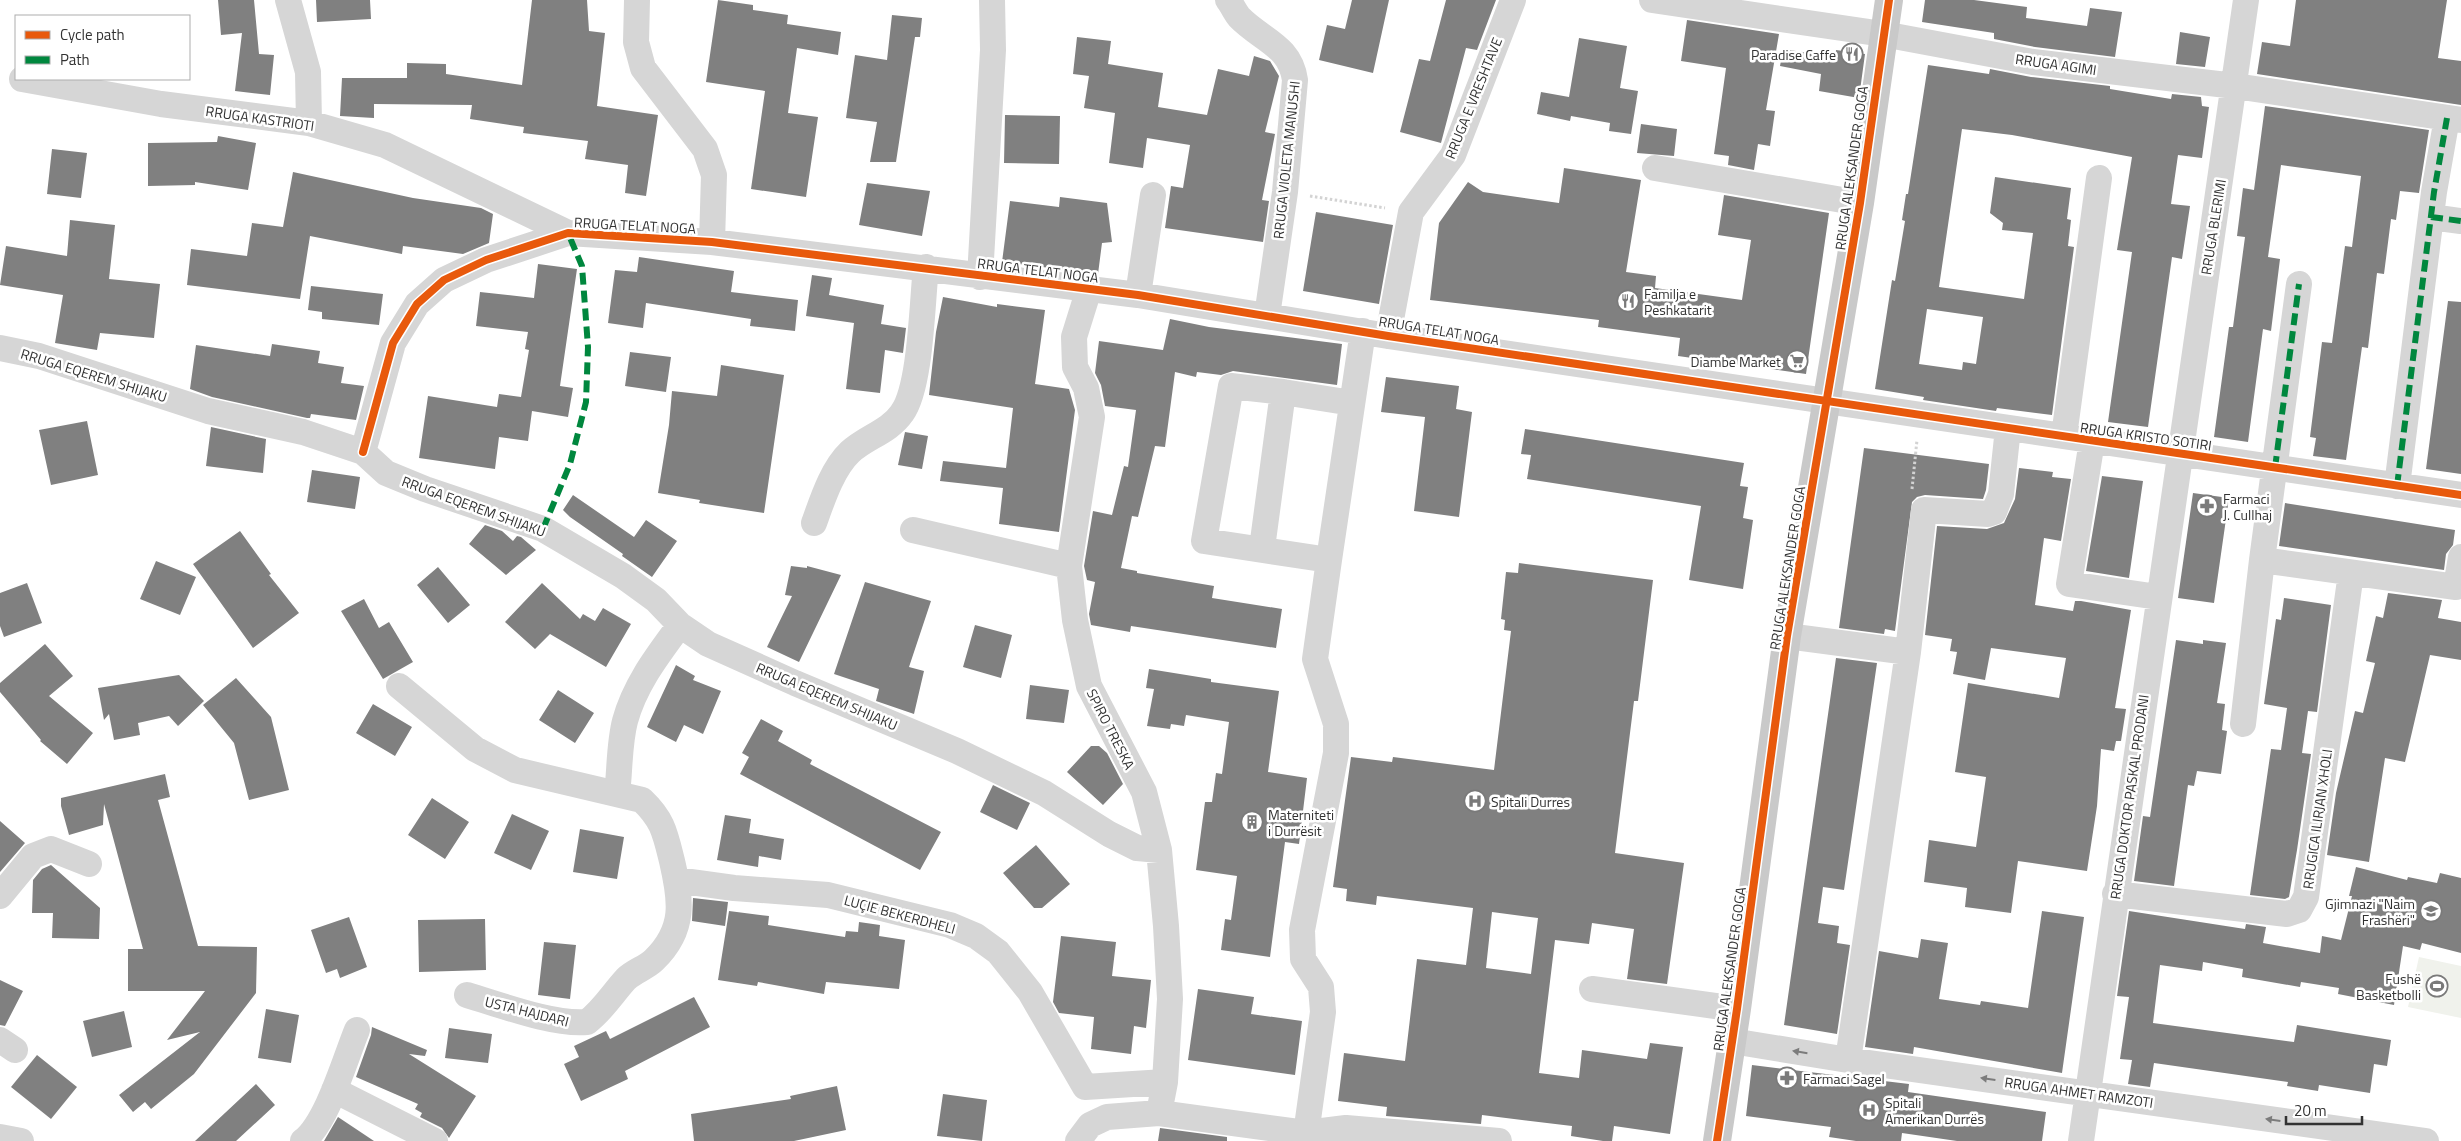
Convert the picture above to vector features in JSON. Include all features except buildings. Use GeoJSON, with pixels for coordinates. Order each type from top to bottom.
{"type":"FeatureCollection","features":[{"type":"Feature","properties":{"kind":"main road","name":"RRUGA ALEKSANDER GOGA"},"geometry":{"type":"LineString","coordinates":[[1717,1141],[1737,1009],[1787,636],[1860,203],[1889,0]]}},
{"type":"Feature","properties":{"kind":"street"},"geometry":{"type":"LineString","coordinates":[[288,0],[308,72],[308,123]]}},
{"type":"Feature","properties":{"kind":"street"},"geometry":{"type":"LineString","coordinates":[[637,0],[636,42],[642,68],[705,149],[714,175],[712,242]]}},
{"type":"Feature","properties":{"kind":"street"},"geometry":{"type":"LineString","coordinates":[[980,277],[992,50],[992,0]]}},
{"type":"Feature","properties":{"kind":"street","name":"RRUGA VIOLETA MANUSHI"},"geometry":{"type":"LineString","coordinates":[[1228,0],[1238,16],[1286,54],[1293,65],[1295,80],[1285,192],[1266,316]]}},
{"type":"Feature","properties":{"kind":"street","name":"RRUGA E VRESHTAVE"},"geometry":{"type":"LineString","coordinates":[[1388,336],[1411,212],[1453,155],[1513,0]]}},
{"type":"Feature","properties":{"kind":"street","name":"RRUGA AGIMI"},"geometry":{"type":"LineString","coordinates":[[1652,0],[1884,34],[2033,62],[2234,86],[2454,119]]}},
{"type":"Feature","properties":{"kind":"street","name":"RRUGA BLERIMI"},"geometry":{"type":"LineString","coordinates":[[2179,453],[2246,0]]}},
{"type":"Feature","properties":{"kind":"street"},"geometry":{"type":"LineString","coordinates":[[0,75],[15,78]]}},
{"type":"Feature","properties":{"kind":"street","name":"RRUGA KASTRIOTI"},"geometry":{"type":"LineString","coordinates":[[28,80],[161,104],[308,123],[384,145],[568,233]]}},
{"type":"Feature","properties":{"kind":"street"},"geometry":{"type":"LineString","coordinates":[[2397,486],[2431,217],[2454,119]]}},
{"type":"Feature","properties":{"kind":"street"},"geometry":{"type":"LineString","coordinates":[[1655,168],[1860,203]]}},
{"type":"Feature","properties":{"kind":"street"},"geometry":{"type":"LineString","coordinates":[[2064,436],[2099,178]]}},
{"type":"Feature","properties":{"kind":"street"},"geometry":{"type":"LineString","coordinates":[[1138,295],[1154,195]]}},
{"type":"Feature","properties":{"kind":"street"},"geometry":{"type":"LineString","coordinates":[[2431,217],[2461,220]]}},
{"type":"Feature","properties":{"kind":"street","name":"RRUGA TELAT NOGA"},"geometry":{"type":"LineString","coordinates":[[364,452],[393,343],[417,304],[444,280],[486,260],[568,233],[712,242],[926,267],[980,277],[1138,295],[1388,336],[1827,401]]}},
{"type":"Feature","properties":{"kind":"street"},"geometry":{"type":"LineString","coordinates":[[814,523],[828,485],[850,452],[882,433],[902,413],[914,388],[926,267]]}},
{"type":"Feature","properties":{"kind":"street"},"geometry":{"type":"LineString","coordinates":[[2243,724],[2262,560],[2299,284]]}},
{"type":"Feature","properties":{"kind":"street","name":"SPIRO TRESKA"},"geometry":{"type":"LineString","coordinates":[[1089,289],[1074,337],[1075,368],[1086,388],[1092,417],[1069,566],[1075,620],[1089,686],[1144,792],[1159,850],[1170,999],[1165,1082],[1158,1113]]}},
{"type":"Feature","properties":{"kind":"street"},"geometry":{"type":"LineString","coordinates":[[1306,1137],[1323,1012],[1321,988],[1303,959],[1302,930],[1336,753],[1336,724],[1315,659],[1362,331]]}},
{"type":"Feature","properties":{"kind":"street","name":"RRUGA EQEREM SHIJAKU"},"geometry":{"type":"LineString","coordinates":[[0,348],[39,356],[208,410],[303,432],[364,452],[386,472],[394,476],[425,489],[543,530],[623,576],[656,600],[680,625],[708,644],[795,684],[957,751],[1044,793],[1109,834],[1137,848],[1159,850]]}},
{"type":"Feature","properties":{"kind":"street"},"geometry":{"type":"LineString","coordinates":[[1329,560],[1262,548],[1204,541],[1231,386],[1352,403]]}},
{"type":"Feature","properties":{"kind":"street"},"geometry":{"type":"LineString","coordinates":[[1262,548],[1283,392]]}},
{"type":"Feature","properties":{"kind":"street","name":"RRUGA KRISTO SOTIRI"},"geometry":{"type":"LineString","coordinates":[[1827,401],[2461,495]]}},
{"type":"Feature","properties":{"kind":"street"},"geometry":{"type":"LineString","coordinates":[[1848,1060],[1908,652],[1924,510],[1988,514],[1994,512],[2001,494],[2008,428]]}},
{"type":"Feature","properties":{"kind":"street"},"geometry":{"type":"LineString","coordinates":[[2092,441],[2069,584],[2158,597]]}},
{"type":"Feature","properties":{"kind":"street","name":"RRUGA DOKTOR PASKAL PRODANI"},"geometry":{"type":"LineString","coordinates":[[2081,1141],[2179,453]]}},
{"type":"Feature","properties":{"kind":"street"},"geometry":{"type":"LineString","coordinates":[[913,530],[1069,566]]}},
{"type":"Feature","properties":{"kind":"street"},"geometry":{"type":"LineString","coordinates":[[2262,560],[2456,587],[2461,557]]}},
{"type":"Feature","properties":{"kind":"street","name":"RRUGICA ILIRJAN XHOLI"},"geometry":{"type":"LineString","coordinates":[[2116,894],[2287,914],[2299,910],[2306,897],[2351,573]]}},
{"type":"Feature","properties":{"kind":"street"},"geometry":{"type":"LineString","coordinates":[[617,794],[625,722],[634,697],[644,675],[680,625]]}},
{"type":"Feature","properties":{"kind":"street"},"geometry":{"type":"LineString","coordinates":[[1787,636],[1908,652]]}},
{"type":"Feature","properties":{"kind":"street","name":"USTA HAJDARI"},"geometry":{"type":"LineString","coordinates":[[399,686],[475,749],[515,770],[642,800],[657,814],[665,834],[676,880],[680,899],[678,920],[670,941],[653,961],[626,978],[587,1022],[575,1023],[467,996]]}},
{"type":"Feature","properties":{"kind":"street"},"geometry":{"type":"LineString","coordinates":[[0,896],[33,856],[51,849],[89,864]]}},
{"type":"Feature","properties":{"kind":"street","name":"LUÇIE BEKERDHELI"},"geometry":{"type":"LineString","coordinates":[[676,880],[734,888],[828,895],[950,925],[976,936],[998,952],[1030,992],[1085,1087],[1165,1082]]}},
{"type":"Feature","properties":{"kind":"street"},"geometry":{"type":"LineString","coordinates":[[1592,989],[1737,1009]]}},
{"type":"Feature","properties":{"kind":"street"},"geometry":{"type":"LineString","coordinates":[[303,1141],[313,1134],[334,1090],[357,1030]]}},
{"type":"Feature","properties":{"kind":"street","name":"RRUGA AHMET RAMZOTI"},"geometry":{"type":"LineString","coordinates":[[1732,1040],[1848,1060],[2426,1141]]}},
{"type":"Feature","properties":{"kind":"street"},"geometry":{"type":"LineString","coordinates":[[334,1090],[435,1141]]}},
{"type":"Feature","properties":{"kind":"street"},"geometry":{"type":"LineString","coordinates":[[1078,1141],[1090,1125],[1107,1117],[1158,1113],[1306,1137],[1346,1128],[1483,1140]]}},
{"type":"Feature","properties":{"kind":"street"},"geometry":{"type":"LineString","coordinates":[[0,1137],[21,1141]]}},
{"type":"Feature","properties":{"kind":"path"},"geometry":{"type":"LineString","coordinates":[[1285,192],[1411,212]]}},
{"type":"Feature","properties":{"kind":"path"},"geometry":{"type":"LineString","coordinates":[[1920,415],[1910,499],[1924,510]]}},
{"type":"Feature","properties":{"kind":"shaded area","name":"Fushë Basketbolli"},"geometry":{"type":"Polygon","coordinates":[[[2419,957],[2461,966],[2461,1018],[2408,1007],[2419,957]]]}},
{"type":"Feature","properties":{"kind":"marked path"},"geometry":{"type":"LineString","coordinates":[[2397,486],[2434,192],[2447,118]]}},
{"type":"Feature","properties":{"kind":"marked path"},"geometry":{"type":"LineString","coordinates":[[2431,217],[2461,221]]}},
{"type":"Feature","properties":{"kind":"marked path"},"geometry":{"type":"LineString","coordinates":[[543,529],[570,464],[586,402],[588,347],[582,266],[568,233]]}},
{"type":"Feature","properties":{"kind":"marked path"},"geometry":{"type":"LineString","coordinates":[[2275,468],[2299,284]]}},
{"type":"Feature","properties":{"kind":"cycle path"},"geometry":{"type":"LineString","coordinates":[[1717,1141],[1737,1009],[1787,636],[1860,203],[1889,0]]}},
{"type":"Feature","properties":{"kind":"cycle path"},"geometry":{"type":"LineString","coordinates":[[363,452],[393,343],[417,304],[444,280],[486,260],[568,233],[712,242],[1138,295],[1388,336],[2461,495]]}},
{"type":"Feature","properties":{"kind":"place","name":"Paradise Caffe"},"geometry":{"type":"Point","coordinates":[1852,54]}},
{"type":"Feature","properties":{"kind":"place","name":"Familja e Peshkatarit"},"geometry":{"type":"Point","coordinates":[1628,301]}},
{"type":"Feature","properties":{"kind":"place","name":"Diambe Market"},"geometry":{"type":"Point","coordinates":[1797,361]}},
{"type":"Feature","properties":{"kind":"place","name":"Farmaci J. Cullhaj"},"geometry":{"type":"Point","coordinates":[2207,506]}},
{"type":"Feature","properties":{"kind":"place","name":"Spitali Durres"},"geometry":{"type":"Point","coordinates":[1475,801]}},
{"type":"Feature","properties":{"kind":"place","name":"Materniteti i Durrësit"},"geometry":{"type":"Point","coordinates":[1252,822]}},
{"type":"Feature","properties":{"kind":"place","name":"Gjimnazi \"Naim Frashëri\""},"geometry":{"type":"Point","coordinates":[2431,911]}},
{"type":"Feature","properties":{"kind":"place","name":"Fushë Basketbolli"},"geometry":{"type":"Point","coordinates":[2437,986]}},
{"type":"Feature","properties":{"kind":"place","name":"Farmaci Sagel"},"geometry":{"type":"Point","coordinates":[1787,1078]}},
{"type":"Feature","properties":{"kind":"place","name":"Spitali Amerikan Durrës"},"geometry":{"type":"Point","coordinates":[1869,1110]}}]}
